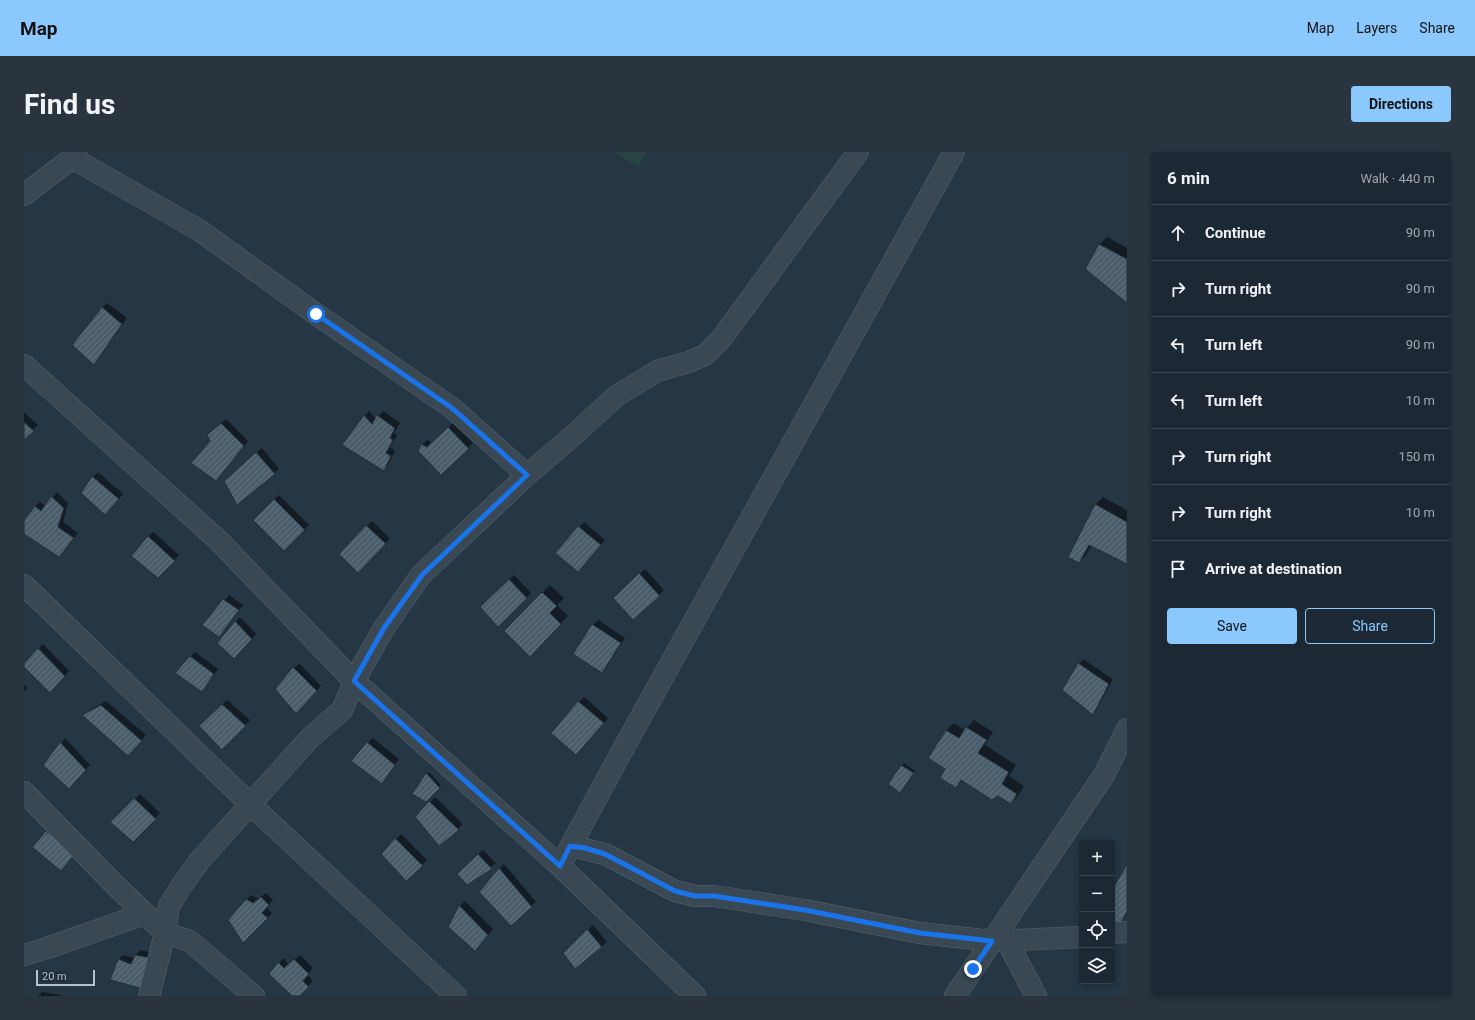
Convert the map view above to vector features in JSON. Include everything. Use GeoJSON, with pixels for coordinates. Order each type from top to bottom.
{"type":"FeatureCollection","features":[{"type":"Feature","properties":{"kind":"street"},"geometry":{"type":"LineString","coordinates":[[149,996],[165,933],[169,906],[182,885],[201,859],[309,739],[342,710],[350,694],[354,681],[384,628],[422,575],[527,475],[615,397],[657,372],[689,362],[705,355],[721,339],[858,152]]}},
{"type":"Feature","properties":{"kind":"street"},"geometry":{"type":"LineString","coordinates":[[560,866],[804,421],[954,152]]}},
{"type":"Feature","properties":{"kind":"street"},"geometry":{"type":"LineString","coordinates":[[24,195],[74,155],[199,230],[316,314],[452,408],[527,475]]}},
{"type":"Feature","properties":{"kind":"street"},"geometry":{"type":"LineString","coordinates":[[24,365],[218,540],[354,681],[560,866],[695,996]]}},
{"type":"Feature","properties":{"kind":"street"},"geometry":{"type":"LineString","coordinates":[[24,585],[251,804],[456,996]]}},
{"type":"Feature","properties":{"kind":"street"},"geometry":{"type":"LineString","coordinates":[[955,996],[1000,941],[1104,774],[1127,729]]}},
{"type":"Feature","properties":{"kind":"street"},"geometry":{"type":"LineString","coordinates":[[24,792],[144,914],[165,933],[190,941],[254,996]]}},
{"type":"Feature","properties":{"kind":"street"},"geometry":{"type":"LineString","coordinates":[[570,846],[585,848],[605,854],[675,891],[695,896],[714,896],[797,909],[920,933],[1000,941],[1079,937]]}},
{"type":"Feature","properties":{"kind":"street"},"geometry":{"type":"LineString","coordinates":[[24,955],[144,914]]}},
{"type":"Feature","properties":{"kind":"street"},"geometry":{"type":"LineString","coordinates":[[1115,933],[1127,932]]}},
{"type":"Feature","properties":{"kind":"street"},"geometry":{"type":"LineString","coordinates":[[1000,941],[1036,996]]}},
{"type":"Feature","properties":{"kind":"green space"},"geometry":{"type":"Polygon","coordinates":[[[615,152],[647,152],[638,167],[615,152]]]}},
{"type":"Feature","properties":{"kind":"building"},"geometry":{"type":"Polygon","coordinates":[[[1099,244],[1127,259],[1127,303],[1085,269],[1099,244]]]}},
{"type":"Feature","properties":{"kind":"building"},"geometry":{"type":"Polygon","coordinates":[[[102,307],[122,324],[94,365],[72,345],[102,307]]]}},
{"type":"Feature","properties":{"kind":"building"},"geometry":{"type":"Polygon","coordinates":[[[364,415],[372,424],[377,415],[395,428],[390,438],[393,440],[386,453],[391,456],[384,471],[342,445],[364,415]]]}},
{"type":"Feature","properties":{"kind":"building"},"geometry":{"type":"Polygon","coordinates":[[[24,422],[34,431],[24,440],[24,422]]]}},
{"type":"Feature","properties":{"kind":"building"},"geometry":{"type":"Polygon","coordinates":[[[221,423],[244,446],[216,481],[191,463],[210,441],[207,435],[221,423]]]}},
{"type":"Feature","properties":{"kind":"building"},"geometry":{"type":"Polygon","coordinates":[[[448,427],[469,449],[441,475],[418,451],[421,444],[427,447],[448,427]]]}},
{"type":"Feature","properties":{"kind":"building"},"geometry":{"type":"Polygon","coordinates":[[[256,452],[275,474],[237,505],[224,481],[256,452]]]}},
{"type":"Feature","properties":{"kind":"building"},"geometry":{"type":"Polygon","coordinates":[[[92,476],[119,499],[105,515],[81,493],[92,476]]]}},
{"type":"Feature","properties":{"kind":"building"},"geometry":{"type":"Polygon","coordinates":[[[51,496],[64,508],[58,527],[74,538],[59,557],[24,534],[24,520],[35,506],[41,511],[51,496]]]}},
{"type":"Feature","properties":{"kind":"building"},"geometry":{"type":"Polygon","coordinates":[[[274,499],[305,530],[284,551],[253,520],[274,499]]]}},
{"type":"Feature","properties":{"kind":"building"},"geometry":{"type":"Polygon","coordinates":[[[1095,504],[1127,522],[1127,564],[1089,545],[1079,563],[1068,557],[1095,504]]]}},
{"type":"Feature","properties":{"kind":"building"},"geometry":{"type":"Polygon","coordinates":[[[366,525],[386,544],[358,573],[339,554],[366,525]]]}},
{"type":"Feature","properties":{"kind":"building"},"geometry":{"type":"Polygon","coordinates":[[[578,526],[601,545],[578,572],[555,553],[578,526]]]}},
{"type":"Feature","properties":{"kind":"building"},"geometry":{"type":"Polygon","coordinates":[[[148,536],[175,561],[158,578],[131,556],[148,536]]]}},
{"type":"Feature","properties":{"kind":"building"},"geometry":{"type":"Polygon","coordinates":[[[639,573],[660,596],[633,620],[613,598],[639,573]]]}},
{"type":"Feature","properties":{"kind":"building"},"geometry":{"type":"Polygon","coordinates":[[[509,579],[527,598],[498,627],[480,607],[509,579]]]}},
{"type":"Feature","properties":{"kind":"building"},"geometry":{"type":"Polygon","coordinates":[[[542,592],[557,606],[550,613],[561,624],[530,657],[504,631],[542,592]]]}},
{"type":"Feature","properties":{"kind":"building"},"geometry":{"type":"Polygon","coordinates":[[[223,599],[239,610],[219,637],[202,625],[223,599]]]}},
{"type":"Feature","properties":{"kind":"building"},"geometry":{"type":"Polygon","coordinates":[[[235,621],[252,639],[234,659],[217,643],[235,621]]]}},
{"type":"Feature","properties":{"kind":"building"},"geometry":{"type":"Polygon","coordinates":[[[592,624],[621,643],[602,673],[573,654],[592,624]]]}},
{"type":"Feature","properties":{"kind":"building"},"geometry":{"type":"Polygon","coordinates":[[[38,648],[65,676],[50,693],[24,667],[24,663],[38,648]]]}},
{"type":"Feature","properties":{"kind":"building"},"geometry":{"type":"Polygon","coordinates":[[[190,656],[214,674],[202,692],[175,673],[190,656]]]}},
{"type":"Feature","properties":{"kind":"building"},"geometry":{"type":"Polygon","coordinates":[[[1078,663],[1109,684],[1093,715],[1062,690],[1078,663]]]}},
{"type":"Feature","properties":{"kind":"building"},"geometry":{"type":"Polygon","coordinates":[[[293,667],[317,691],[296,714],[275,689],[293,667]]]}},
{"type":"Feature","properties":{"kind":"building"},"geometry":{"type":"Polygon","coordinates":[[[578,701],[604,723],[576,755],[551,733],[578,701]]]}},
{"type":"Feature","properties":{"kind":"building"},"geometry":{"type":"Polygon","coordinates":[[[222,704],[246,726],[222,750],[199,726],[222,704]]]}},
{"type":"Feature","properties":{"kind":"building"},"geometry":{"type":"Polygon","coordinates":[[[101,705],[142,741],[128,756],[82,715],[101,705]]]}},
{"type":"Feature","properties":{"kind":"building"},"geometry":{"type":"Polygon","coordinates":[[[966,727],[987,740],[978,753],[1009,772],[1002,784],[1017,794],[1011,804],[998,796],[992,800],[961,780],[956,788],[940,778],[945,769],[928,758],[946,730],[959,738],[966,727]]]}},
{"type":"Feature","properties":{"kind":"building"},"geometry":{"type":"Polygon","coordinates":[[[60,742],[86,770],[69,789],[43,765],[60,742]]]}},
{"type":"Feature","properties":{"kind":"building"},"geometry":{"type":"Polygon","coordinates":[[[367,742],[395,765],[382,784],[351,761],[367,742]]]}},
{"type":"Feature","properties":{"kind":"building"},"geometry":{"type":"Polygon","coordinates":[[[901,765],[914,773],[900,793],[888,784],[901,765]]]}},
{"type":"Feature","properties":{"kind":"building"},"geometry":{"type":"Polygon","coordinates":[[[426,773],[440,788],[426,802],[412,794],[426,773]]]}},
{"type":"Feature","properties":{"kind":"building"},"geometry":{"type":"Polygon","coordinates":[[[134,798],[156,819],[133,842],[110,822],[134,798]]]}},
{"type":"Feature","properties":{"kind":"building"},"geometry":{"type":"Polygon","coordinates":[[[429,801],[459,830],[439,846],[415,817],[429,801]]]}},
{"type":"Feature","properties":{"kind":"building"},"geometry":{"type":"Polygon","coordinates":[[[46,831],[74,855],[61,871],[32,847],[46,831]]]}},
{"type":"Feature","properties":{"kind":"building"},"geometry":{"type":"Polygon","coordinates":[[[395,838],[423,866],[406,881],[381,854],[395,838]]]}},
{"type":"Feature","properties":{"kind":"building"},"geometry":{"type":"Polygon","coordinates":[[[478,854],[492,869],[467,885],[457,874],[478,854]]]}},
{"type":"Feature","properties":{"kind":"building"},"geometry":{"type":"Polygon","coordinates":[[[1127,864],[1127,912],[1120,924],[1115,922],[1115,885],[1127,864]]]}},
{"type":"Feature","properties":{"kind":"building"},"geometry":{"type":"Polygon","coordinates":[[[499,868],[532,907],[511,926],[479,892],[499,868]]]}},
{"type":"Feature","properties":{"kind":"building"},"geometry":{"type":"Polygon","coordinates":[[[261,897],[269,905],[262,913],[268,918],[243,943],[228,920],[246,899],[253,903],[261,897]]]}},
{"type":"Feature","properties":{"kind":"building"},"geometry":{"type":"Polygon","coordinates":[[[459,905],[488,935],[475,951],[448,927],[459,905]]]}},
{"type":"Feature","properties":{"kind":"building"},"geometry":{"type":"Polygon","coordinates":[[[587,929],[602,947],[575,969],[563,953],[587,929]]]}},
{"type":"Feature","properties":{"kind":"building"},"geometry":{"type":"Polygon","coordinates":[[[135,955],[153,958],[144,989],[110,980],[118,959],[131,964],[135,955]]]}},
{"type":"Feature","properties":{"kind":"building"},"geometry":{"type":"Polygon","coordinates":[[[294,959],[309,974],[303,981],[309,987],[300,996],[292,996],[269,974],[278,962],[284,968],[294,959]]]}},
{"type":"Feature","properties":{"kind":"route"},"geometry":{"type":"LineString","coordinates":[[316,314],[452,408],[527,475],[422,575],[384,628],[354,681],[560,866],[570,846],[585,848],[605,854],[675,891],[695,896],[714,896],[805,910],[920,933],[992,941],[973,969]]}}]}
